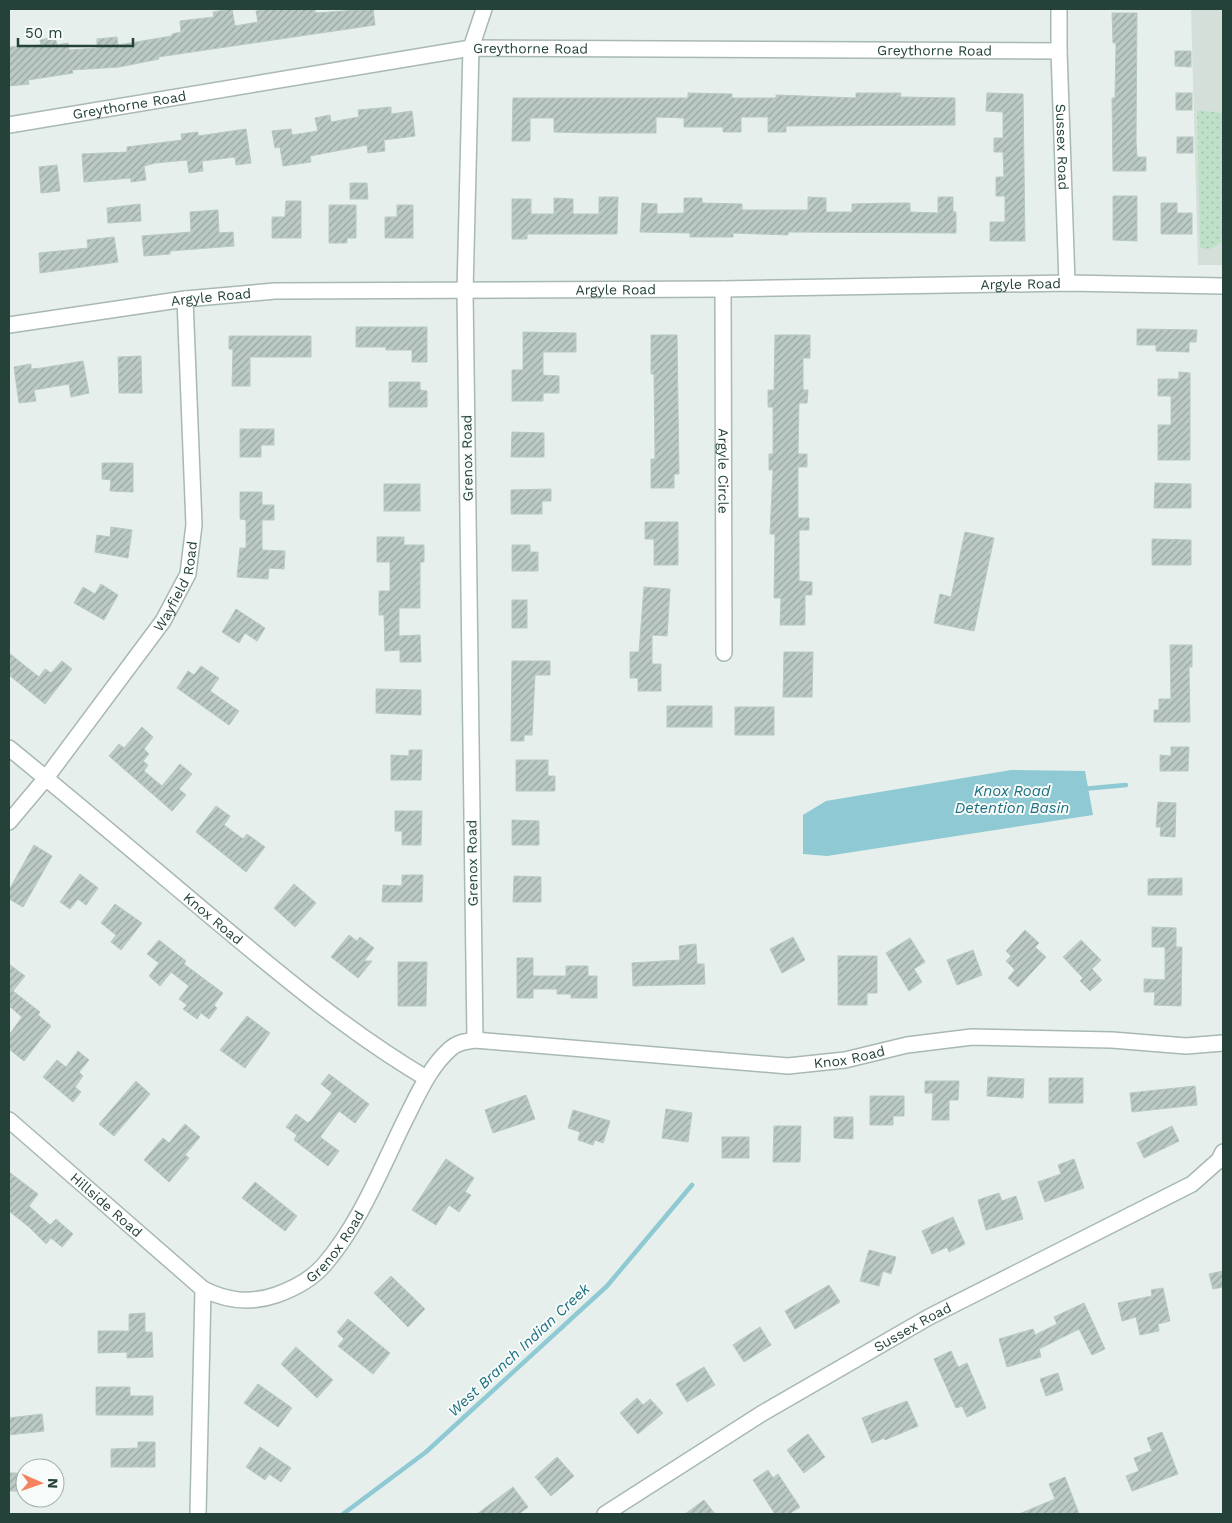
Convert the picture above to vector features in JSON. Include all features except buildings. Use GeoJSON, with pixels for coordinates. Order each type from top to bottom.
{"type":"FeatureCollection","features":[{"type":"Feature","properties":{"kind":"street","name":"Grenox Road"},"geometry":{"type":"LineString","coordinates":[[203,1289],[219,1297],[239,1301],[265,1298],[287,1291],[305,1281],[324,1266],[354,1221],[374,1186],[426,1078],[450,1049],[460,1042],[475,1040],[465,291],[472,48],[484,9]]}},
{"type":"Feature","properties":{"kind":"street","name":"Sussex Road"},"geometry":{"type":"LineString","coordinates":[[1059,9],[1067,283]]}},
{"type":"Feature","properties":{"kind":"street","name":"Greythorne Road"},"geometry":{"type":"LineString","coordinates":[[9,125],[472,48],[1059,52]]}},
{"type":"Feature","properties":{"kind":"street","name":"Argyle Road"},"geometry":{"type":"LineString","coordinates":[[9,325],[185,298],[275,291],[723,289],[1067,283],[1223,286]]}},
{"type":"Feature","properties":{"kind":"street","name":"Argyle Circle"},"geometry":{"type":"LineString","coordinates":[[723,289],[724,653]]}},
{"type":"Feature","properties":{"kind":"street","name":"Wayfield Road"},"geometry":{"type":"LineString","coordinates":[[9,822],[46,778],[163,622],[188,574],[194,525],[185,298]]}},
{"type":"Feature","properties":{"kind":"street","name":"Knox Road"},"geometry":{"type":"LineString","coordinates":[[9,748],[252,951],[339,1020],[382,1052],[426,1078]]}},
{"type":"Feature","properties":{"kind":"street","name":"Knox Road"},"geometry":{"type":"LineString","coordinates":[[475,1040],[788,1066],[845,1060],[906,1045],[972,1037],[1112,1040],[1186,1046],[1223,1043]]}},
{"type":"Feature","properties":{"kind":"street","name":"Hillside Road"},"geometry":{"type":"LineString","coordinates":[[9,1120],[203,1289]]}},
{"type":"Feature","properties":{"kind":"street","name":"Sussex Road"},"geometry":{"type":"LineString","coordinates":[[605,1514],[761,1414],[929,1316],[1192,1184],[1219,1160],[1223,1152]]}},
{"type":"Feature","properties":{"kind":"street"},"geometry":{"type":"LineString","coordinates":[[198,1514],[203,1289]]}},
{"type":"Feature","properties":{"kind":"shaded area"},"geometry":{"type":"Polygon","coordinates":[[[1191,9],[1223,9],[1223,265],[1198,265],[1191,9]]]}},
{"type":"Feature","properties":{"kind":"green space"},"geometry":{"type":"Polygon","coordinates":[[[1197,110],[1223,113],[1223,241],[1210,249],[1200,248],[1197,110]]]}},
{"type":"Feature","properties":{"kind":"water","name":"Knox Road Detention Basin"},"geometry":{"type":"Polygon","coordinates":[[[1011,770],[1085,771],[1093,815],[827,856],[803,854],[803,815],[826,801],[1011,770]]]}},
{"type":"Feature","properties":{"kind":"waterway","name":"West Branch Indian Creek"},"geometry":{"type":"LineString","coordinates":[[1082,789],[1126,785]]}},
{"type":"Feature","properties":{"kind":"waterway","name":"West Branch Indian Creek"},"geometry":{"type":"LineString","coordinates":[[343,1514],[426,1452],[607,1286],[692,1185]]}}]}
